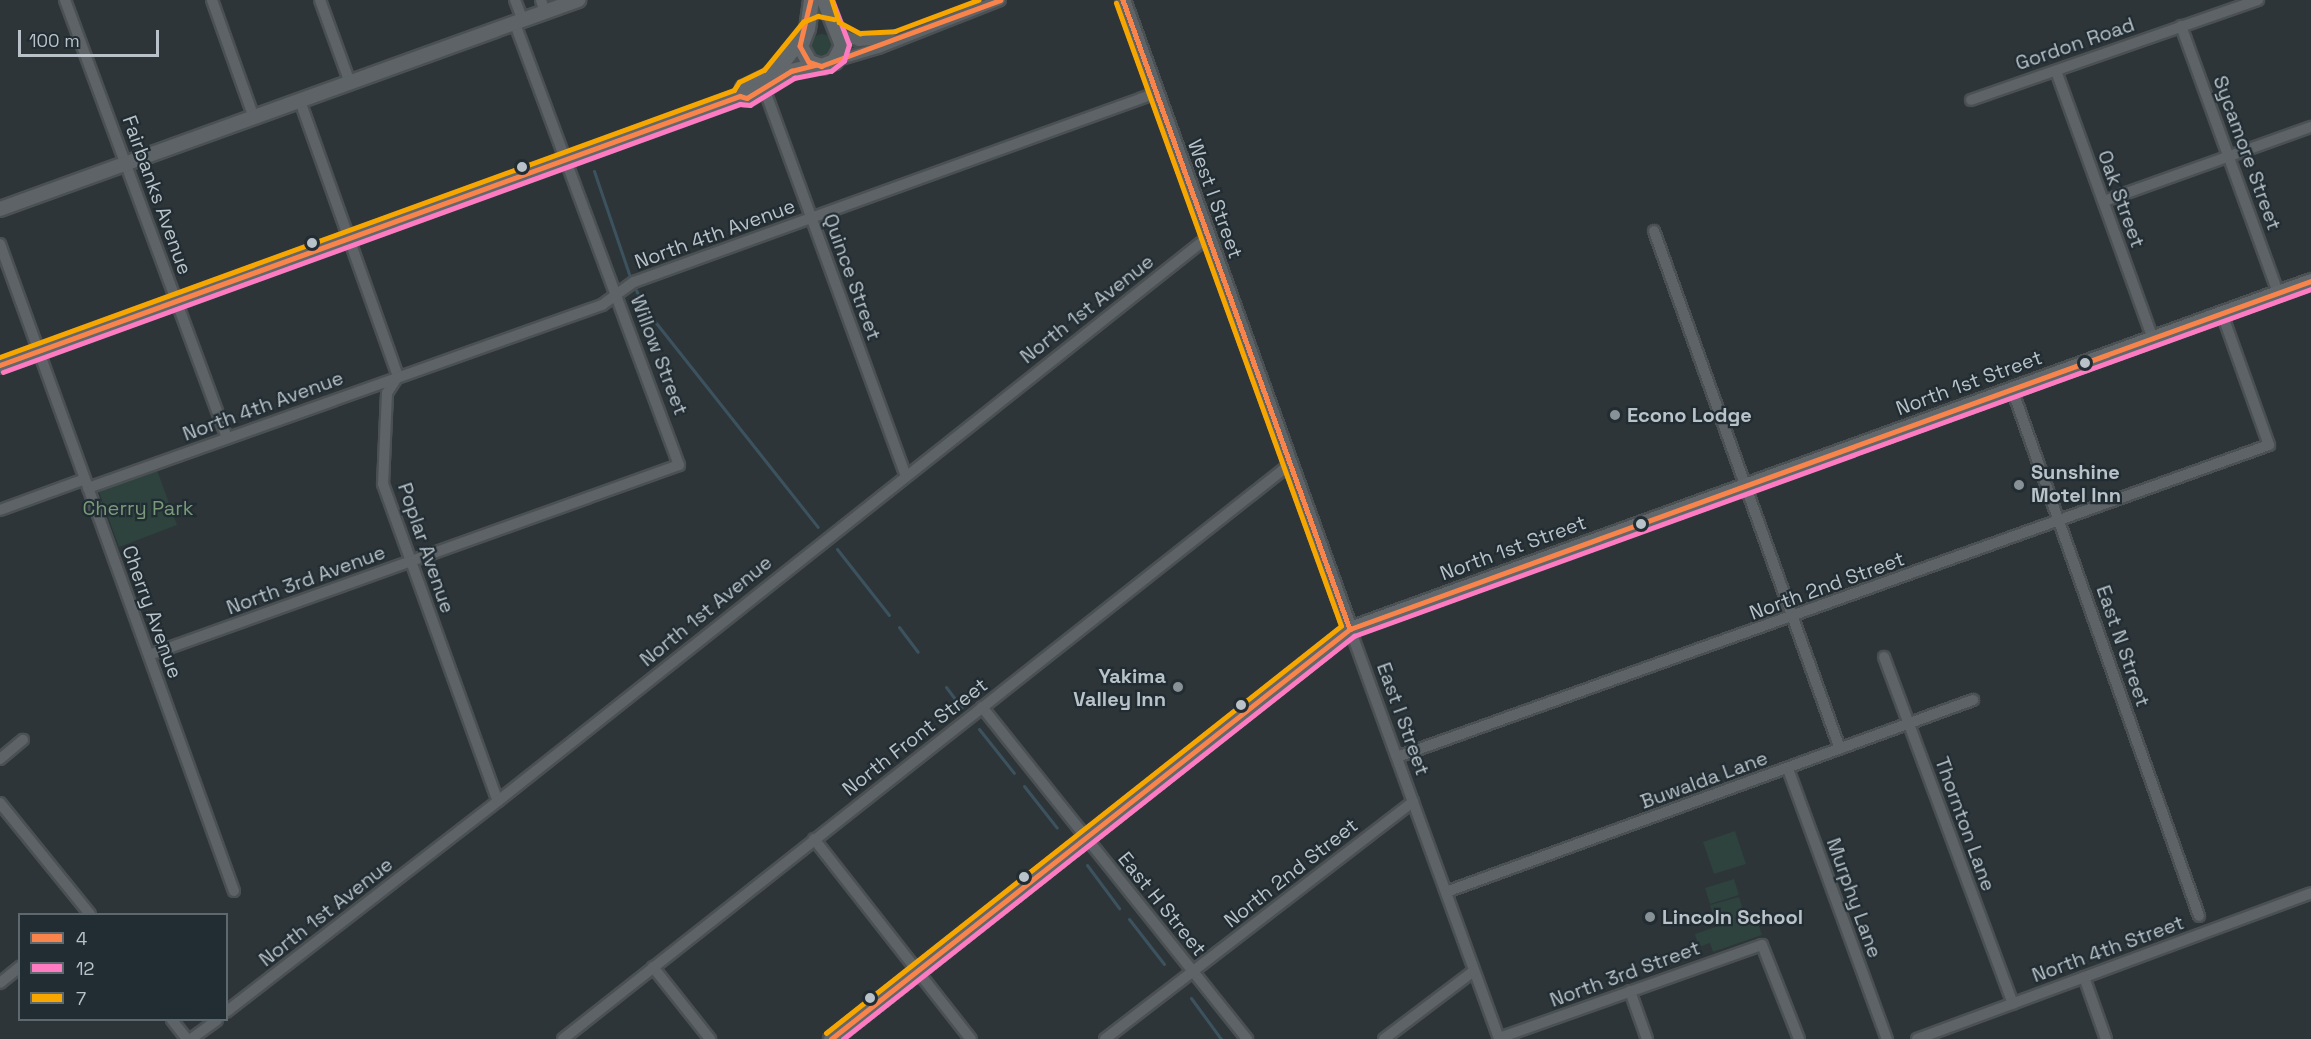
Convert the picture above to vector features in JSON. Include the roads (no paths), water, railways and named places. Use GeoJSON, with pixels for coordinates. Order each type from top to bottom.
{"type":"FeatureCollection","features":[{"type":"Feature","properties":{"kind":"main road"},"geometry":{"type":"LineString","coordinates":[[811,0],[801,52],[815,65]]}},
{"type":"Feature","properties":{"kind":"main road"},"geometry":{"type":"LineString","coordinates":[[0,365],[346,237],[740,96],[747,98],[765,91],[791,71],[834,61],[841,51],[824,0]]}},
{"type":"Feature","properties":{"kind":"main road"},"geometry":{"type":"LineString","coordinates":[[740,96],[743,88],[768,76],[783,61],[804,33],[819,23],[835,30]]}},
{"type":"Feature","properties":{"kind":"main road","name":"North 1st Street"},"geometry":{"type":"LineString","coordinates":[[831,1039],[1350,629],[2311,281]]}},
{"type":"Feature","properties":{"kind":"street","name":"Fairbanks Avenue"},"geometry":{"type":"LineString","coordinates":[[65,0],[227,438]]}},
{"type":"Feature","properties":{"kind":"street"},"geometry":{"type":"LineString","coordinates":[[212,0],[254,118]]}},
{"type":"Feature","properties":{"kind":"street"},"geometry":{"type":"LineString","coordinates":[[320,0],[350,83]]}},
{"type":"Feature","properties":{"kind":"street","name":"Willow Street"},"geometry":{"type":"LineString","coordinates":[[515,0],[519,22],[565,160],[679,465]]}},
{"type":"Feature","properties":{"kind":"street"},"geometry":{"type":"LineString","coordinates":[[0,209],[519,22],[543,6],[578,0]]}},
{"type":"Feature","properties":{"kind":"street"},"geometry":{"type":"LineString","coordinates":[[834,61],[878,48],[897,38],[1000,0]]}},
{"type":"Feature","properties":{"kind":"street","name":"West I Street"},"geometry":{"type":"LineString","coordinates":[[1123,0],[1271,412]]}},
{"type":"Feature","properties":{"kind":"street","name":"Gordon Road"},"geometry":{"type":"LineString","coordinates":[[1971,100],[2258,0]]}},
{"type":"Feature","properties":{"kind":"street","name":"Sycamore Street"},"geometry":{"type":"LineString","coordinates":[[2181,26],[2278,293]]}},
{"type":"Feature","properties":{"kind":"street"},"geometry":{"type":"LineString","coordinates":[[835,30],[859,41],[897,38]]}},
{"type":"Feature","properties":{"kind":"street","name":"Oak Street"},"geometry":{"type":"LineString","coordinates":[[2056,71],[2153,339]]}},
{"type":"Feature","properties":{"kind":"street","name":"Quince Street"},"geometry":{"type":"LineString","coordinates":[[765,91],[906,476]]}},
{"type":"Feature","properties":{"kind":"street","name":"North 4th Avenue"},"geometry":{"type":"LineString","coordinates":[[0,510],[227,438],[602,305],[634,282],[1156,93]]}},
{"type":"Feature","properties":{"kind":"street"},"geometry":{"type":"LineString","coordinates":[[300,101],[346,237],[398,376]]}},
{"type":"Feature","properties":{"kind":"street"},"geometry":{"type":"LineString","coordinates":[[2104,201],[2311,127]]}},
{"type":"Feature","properties":{"kind":"street"},"geometry":{"type":"LineString","coordinates":[[1654,231],[1744,487],[1840,749]]}},
{"type":"Feature","properties":{"kind":"street","name":"North 1st Avenue"},"geometry":{"type":"LineString","coordinates":[[228,1010],[498,801],[1208,237]]}},
{"type":"Feature","properties":{"kind":"street","name":"Cherry Avenue"},"geometry":{"type":"LineString","coordinates":[[0,244],[234,891]]}},
{"type":"Feature","properties":{"kind":"street","name":"North 2nd Street"},"geometry":{"type":"LineString","coordinates":[[1397,757],[1793,618],[2060,519],[2269,445],[2222,314]]}},
{"type":"Feature","properties":{"kind":"street","name":"Poplar Avenue"},"geometry":{"type":"LineString","coordinates":[[398,376],[387,393],[383,484],[498,801]]}},
{"type":"Feature","properties":{"kind":"street","name":"East N Street"},"geometry":{"type":"LineString","coordinates":[[2012,389],[2199,916]]}},
{"type":"Feature","properties":{"kind":"street","name":"East I Street"},"geometry":{"type":"LineString","coordinates":[[1271,412],[1499,1039]]}},
{"type":"Feature","properties":{"kind":"street","name":"North 3rd Avenue"},"geometry":{"type":"LineString","coordinates":[[149,655],[679,465]]}},
{"type":"Feature","properties":{"kind":"street","name":"North Front Street"},"geometry":{"type":"LineString","coordinates":[[563,1039],[1290,465]]}},
{"type":"Feature","properties":{"kind":"street","name":"Thornton Lane"},"geometry":{"type":"LineString","coordinates":[[1884,657],[2013,1004]]}},
{"type":"Feature","properties":{"kind":"street","name":"Buwalda Lane"},"geometry":{"type":"LineString","coordinates":[[1446,892],[1972,700]]}},
{"type":"Feature","properties":{"kind":"street","name":"East H Street"},"geometry":{"type":"LineString","coordinates":[[982,707],[1247,1039]]}},
{"type":"Feature","properties":{"kind":"street"},"geometry":{"type":"LineString","coordinates":[[0,759],[23,740]]}},
{"type":"Feature","properties":{"kind":"street","name":"Murphy Lane"},"geometry":{"type":"LineString","coordinates":[[1788,769],[1887,1039]]}},
{"type":"Feature","properties":{"kind":"street"},"geometry":{"type":"LineString","coordinates":[[0,802],[87,913]]}},
{"type":"Feature","properties":{"kind":"street","name":"North 2nd Street"},"geometry":{"type":"LineString","coordinates":[[1105,1039],[1413,802]]}},
{"type":"Feature","properties":{"kind":"street"},"geometry":{"type":"LineString","coordinates":[[814,839],[971,1039]]}},
{"type":"Feature","properties":{"kind":"street","name":"North 4th Street"},"geometry":{"type":"LineString","coordinates":[[1917,1039],[2311,893]]}},
{"type":"Feature","properties":{"kind":"street","name":"North 3rd Street"},"geometry":{"type":"LineString","coordinates":[[1499,1039],[1762,945],[1798,1039]]}},
{"type":"Feature","properties":{"kind":"street"},"geometry":{"type":"LineString","coordinates":[[653,967],[710,1039]]}},
{"type":"Feature","properties":{"kind":"street"},"geometry":{"type":"LineString","coordinates":[[0,983],[18,969]]}},
{"type":"Feature","properties":{"kind":"street"},"geometry":{"type":"LineString","coordinates":[[1384,1039],[1474,971]]}},
{"type":"Feature","properties":{"kind":"street"},"geometry":{"type":"LineString","coordinates":[[2084,977],[2106,1039]]}},
{"type":"Feature","properties":{"kind":"street"},"geometry":{"type":"LineString","coordinates":[[1629,991],[1647,1039]]}},
{"type":"Feature","properties":{"kind":"street"},"geometry":{"type":"LineString","coordinates":[[173,1021],[189,1039],[216,1021]]}},
{"type":"Feature","properties":{"kind":"waterway"},"geometry":{"type":"LineString","coordinates":[[594,171],[629,274]]}},
{"type":"Feature","properties":{"kind":"waterway"},"geometry":{"type":"LineString","coordinates":[[636,290],[645,309],[818,527]]}},
{"type":"Feature","properties":{"kind":"waterway"},"geometry":{"type":"LineString","coordinates":[[837,549],[889,615]]}},
{"type":"Feature","properties":{"kind":"waterway"},"geometry":{"type":"LineString","coordinates":[[899,627],[918,652]]}},
{"type":"Feature","properties":{"kind":"waterway"},"geometry":{"type":"LineString","coordinates":[[946,687],[962,708]]}},
{"type":"Feature","properties":{"kind":"waterway"},"geometry":{"type":"LineString","coordinates":[[979,729],[1014,773]]}},
{"type":"Feature","properties":{"kind":"waterway"},"geometry":{"type":"LineString","coordinates":[[1024,786],[1057,828]]}},
{"type":"Feature","properties":{"kind":"waterway"},"geometry":{"type":"LineString","coordinates":[[1087,865],[1119,908]]}},
{"type":"Feature","properties":{"kind":"waterway"},"geometry":{"type":"LineString","coordinates":[[1129,919],[1164,964]]}},
{"type":"Feature","properties":{"kind":"waterway"},"geometry":{"type":"LineString","coordinates":[[1191,998],[1221,1039]]}},
{"type":"Feature","properties":{"kind":"place","name":"Econo Lodge"},"geometry":{"type":"Point","coordinates":[1615,415]}},
{"type":"Feature","properties":{"kind":"place","name":"Sunshine Motel Inn"},"geometry":{"type":"Point","coordinates":[2019,485]}},
{"type":"Feature","properties":{"kind":"place","name":"Yakima Valley Inn"},"geometry":{"type":"Point","coordinates":[1178,687]}},
{"type":"Feature","properties":{"kind":"place","name":"Lincoln School"},"geometry":{"type":"Point","coordinates":[1650,917]}},
{"type":"Feature","properties":{"kind":"park label","name":"Cherry Park"},"geometry":{"type":"Point","coordinates":[138,508]}}]}
